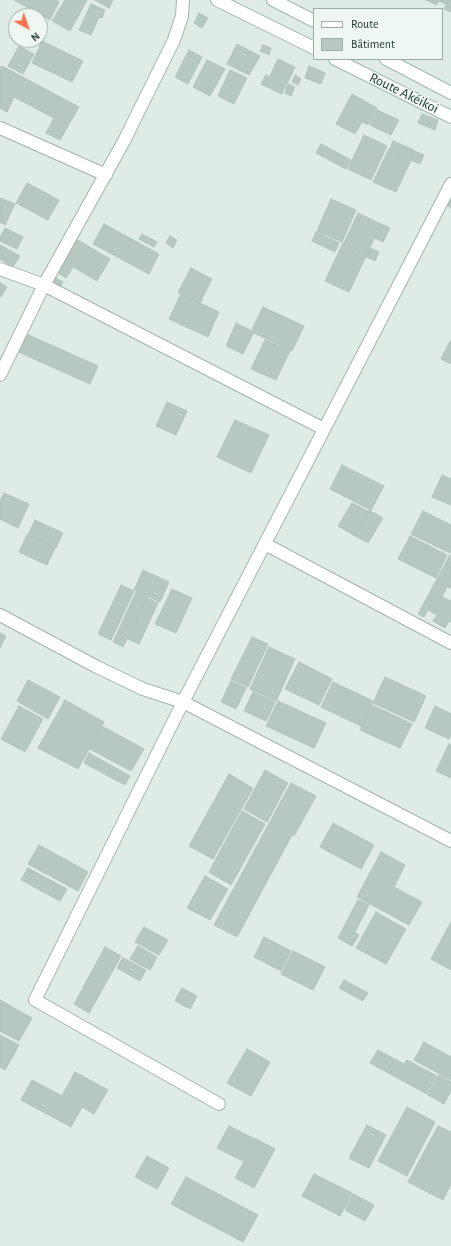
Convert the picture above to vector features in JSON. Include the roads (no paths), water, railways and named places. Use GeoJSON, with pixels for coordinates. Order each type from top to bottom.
{"type":"FeatureCollection","features":[{"type":"Feature","properties":{"kind":"street"},"geometry":{"type":"LineString","coordinates":[[0,375],[44,285],[106,175],[174,40],[182,16],[183,0]]}},
{"type":"Feature","properties":{"kind":"street"},"geometry":{"type":"LineString","coordinates":[[217,0],[313,48]]}},
{"type":"Feature","properties":{"kind":"street"},"geometry":{"type":"LineString","coordinates":[[273,0],[313,20]]}},
{"type":"Feature","properties":{"kind":"street","name":"Route Akéikoi"},"geometry":{"type":"LineString","coordinates":[[337,60],[451,117]]}},
{"type":"Feature","properties":{"kind":"street","name":"Route Akéikoi"},"geometry":{"type":"LineString","coordinates":[[388,60],[451,93]]}},
{"type":"Feature","properties":{"kind":"street"},"geometry":{"type":"LineString","coordinates":[[0,128],[106,175]]}},
{"type":"Feature","properties":{"kind":"street"},"geometry":{"type":"LineString","coordinates":[[219,1104],[35,1000],[183,702],[451,184]]}},
{"type":"Feature","properties":{"kind":"street"},"geometry":{"type":"LineString","coordinates":[[0,269],[44,285],[324,429]]}},
{"type":"Feature","properties":{"kind":"street"},"geometry":{"type":"LineString","coordinates":[[265,544],[451,643]]}},
{"type":"Feature","properties":{"kind":"street"},"geometry":{"type":"LineString","coordinates":[[0,615],[57,646],[143,689],[183,702],[451,841]]}}]}
